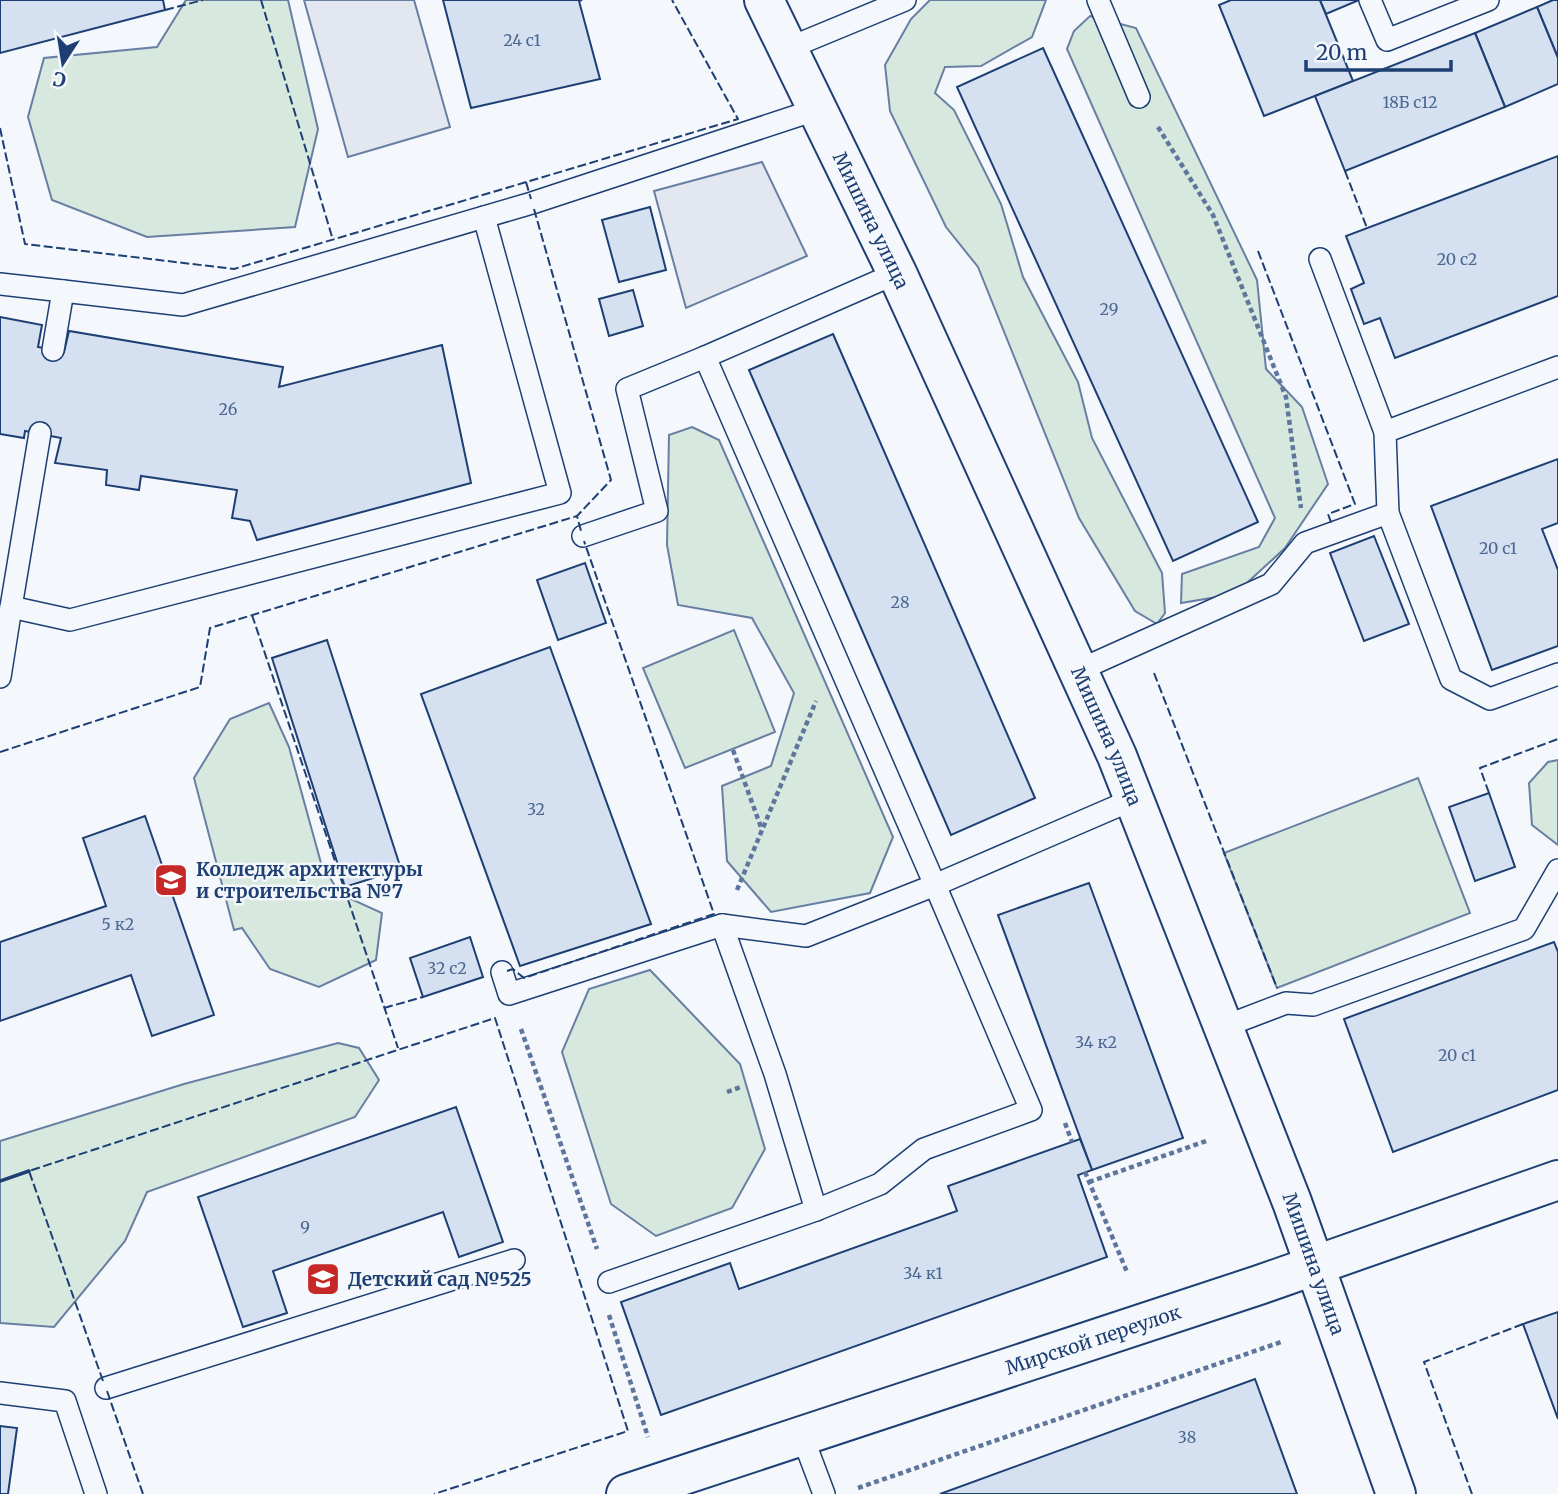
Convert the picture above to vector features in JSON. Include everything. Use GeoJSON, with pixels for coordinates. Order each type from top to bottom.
{"type":"FeatureCollection","features":[{"type":"Feature","properties":{"kind":"street","name":"Мишина улица"},"geometry":{"type":"LineString","coordinates":[[764,0],[897,273],[1134,799],[1315,1265],[1396,1494]]}},
{"type":"Feature","properties":{"kind":"street","name":"Мирской переулок"},"geometry":{"type":"LineString","coordinates":[[626,1494],[803,1438],[1558,1180]]}},
{"type":"Feature","properties":{"kind":"lane"},"geometry":{"type":"LineString","coordinates":[[789,48],[905,0]]}},
{"type":"Feature","properties":{"kind":"lane"},"geometry":{"type":"LineString","coordinates":[[1098,0],[1139,97]]}},
{"type":"Feature","properties":{"kind":"lane"},"geometry":{"type":"LineString","coordinates":[[1370,0],[1387,40],[1488,0]]}},
{"type":"Feature","properties":{"kind":"lane"},"geometry":{"type":"LineString","coordinates":[[0,284],[183,305],[484,217],[768,128],[818,109]]}},
{"type":"Feature","properties":{"kind":"lane"},"geometry":{"type":"LineString","coordinates":[[11,607],[70,620],[560,493],[484,217]]}},
{"type":"Feature","properties":{"kind":"lane"},"geometry":{"type":"LineString","coordinates":[[1320,259],[1385,432],[1388,513],[1451,679],[1490,699],[1558,674]]}},
{"type":"Feature","properties":{"kind":"lane"},"geometry":{"type":"LineString","coordinates":[[583,536],[657,511],[627,389],[897,273]]}},
{"type":"Feature","properties":{"kind":"lane"},"geometry":{"type":"LineString","coordinates":[[53,350],[63,291]]}},
{"type":"Feature","properties":{"kind":"lane"},"geometry":{"type":"LineString","coordinates":[[608,1282],[816,1210],[880,1184],[924,1149],[1031,1110],[705,357]]}},
{"type":"Feature","properties":{"kind":"lane"},"geometry":{"type":"LineString","coordinates":[[1385,432],[1558,367]]}},
{"type":"Feature","properties":{"kind":"lane"},"geometry":{"type":"LineString","coordinates":[[0,677],[40,433]]}},
{"type":"Feature","properties":{"kind":"lane"},"geometry":{"type":"LineString","coordinates":[[1077,671],[1271,584],[1305,543],[1388,513]]}},
{"type":"Feature","properties":{"kind":"lane"},"geometry":{"type":"LineString","coordinates":[[502,972],[509,995],[722,925],[806,936],[1134,799]]}},
{"type":"Feature","properties":{"kind":"lane"},"geometry":{"type":"LineString","coordinates":[[1223,1027],[1286,1003],[1313,1005],[1524,929],[1558,870]]}},
{"type":"Feature","properties":{"kind":"lane"},"geometry":{"type":"LineString","coordinates":[[722,925],[775,1074],[816,1210]]}},
{"type":"Feature","properties":{"kind":"lane"},"geometry":{"type":"LineString","coordinates":[[106,1388],[514,1260]]}},
{"type":"Feature","properties":{"kind":"lane"},"geometry":{"type":"LineString","coordinates":[[0,1393],[65,1401],[96,1494]]}},
{"type":"Feature","properties":{"kind":"lane"},"geometry":{"type":"LineString","coordinates":[[803,1438],[824,1494]]}},
{"type":"Feature","properties":{"kind":"path"},"geometry":{"type":"LineString","coordinates":[[1139,97],[1213,215],[1286,397],[1305,543]]}},
{"type":"Feature","properties":{"kind":"path"},"geometry":{"type":"LineString","coordinates":[[722,925],[835,655]]}},
{"type":"Feature","properties":{"kind":"path"},"geometry":{"type":"LineString","coordinates":[[733,750],[762,831]]}},
{"type":"Feature","properties":{"kind":"path"},"geometry":{"type":"LineString","coordinates":[[509,995],[608,1282],[609,1321],[648,1437]]}},
{"type":"Feature","properties":{"kind":"path"},"geometry":{"type":"LineString","coordinates":[[1089,1182],[1209,1140]]}},
{"type":"Feature","properties":{"kind":"path"},"geometry":{"type":"LineString","coordinates":[[1085,1172],[1127,1272]]}},
{"type":"Feature","properties":{"kind":"path"},"geometry":{"type":"LineString","coordinates":[[853,1490],[1282,1342]]}},
{"type":"Feature","properties":{"kind":"shaded area"},"geometry":{"type":"Polygon","coordinates":[[[186,0],[288,0],[318,129],[295,227],[147,237],[52,200],[28,117],[44,58],[157,47],[186,0]]]}},
{"type":"Feature","properties":{"kind":"shaded area"},"geometry":{"type":"Polygon","coordinates":[[[304,0],[414,0],[450,127],[348,157],[304,0]]]}},
{"type":"Feature","properties":{"kind":"shaded area"},"geometry":{"type":"Polygon","coordinates":[[[930,0],[1046,0],[1032,37],[981,66],[945,67],[935,93],[954,110],[1001,204],[1023,277],[1078,382],[1092,438],[1162,573],[1165,613],[1157,624],[1135,611],[1079,518],[978,267],[946,227],[890,111],[885,65],[911,19],[930,0]]]}},
{"type":"Feature","properties":{"kind":"shaded area"},"geometry":{"type":"Polygon","coordinates":[[[1090,16],[1136,28],[1257,280],[1266,369],[1302,407],[1328,484],[1285,548],[1235,594],[1181,603],[1182,574],[1259,547],[1275,518],[1067,49],[1074,31],[1090,16]]]}},
{"type":"Feature","properties":{"kind":"shaded area"},"geometry":{"type":"Polygon","coordinates":[[[762,162],[807,256],[686,308],[654,191],[762,162]]]}},
{"type":"Feature","properties":{"kind":"shaded area"},"geometry":{"type":"Polygon","coordinates":[[[692,427],[719,440],[893,837],[870,893],[771,912],[727,861],[722,786],[771,766],[794,693],[752,618],[678,605],[667,545],[669,435],[692,427]]]}},
{"type":"Feature","properties":{"kind":"shaded area"},"geometry":{"type":"Polygon","coordinates":[[[734,630],[775,732],[685,768],[643,668],[734,630]]]}},
{"type":"Feature","properties":{"kind":"shaded area"},"geometry":{"type":"Polygon","coordinates":[[[269,703],[289,747],[321,863],[340,894],[382,913],[376,960],[319,987],[270,969],[242,928],[234,930],[194,778],[230,719],[269,703]]]}},
{"type":"Feature","properties":{"kind":"shaded area"},"geometry":{"type":"Polygon","coordinates":[[[1558,760],[1558,845],[1532,825],[1529,783],[1548,762],[1558,760]]]}},
{"type":"Feature","properties":{"kind":"shaded area"},"geometry":{"type":"Polygon","coordinates":[[[1418,778],[1470,913],[1277,988],[1224,853],[1418,778]]]}},
{"type":"Feature","properties":{"kind":"shaded area"},"geometry":{"type":"Polygon","coordinates":[[[650,970],[740,1064],[765,1149],[732,1208],[656,1236],[611,1204],[562,1052],[589,989],[650,970]]]}},
{"type":"Feature","properties":{"kind":"shaded area"},"geometry":{"type":"Polygon","coordinates":[[[338,1043],[359,1048],[379,1080],[355,1117],[147,1192],[125,1241],[54,1327],[0,1323],[0,1141],[184,1084],[338,1043]]]}},
{"type":"Feature","properties":{"kind":"building"},"geometry":{"type":"Polygon","coordinates":[[[0,0],[163,0],[165,10],[0,53],[0,0]]]}},
{"type":"Feature","properties":{"kind":"building"},"geometry":{"type":"Polygon","coordinates":[[[443,0],[582,0],[579,1],[600,79],[471,108],[443,0]]]}},
{"type":"Feature","properties":{"kind":"building"},"geometry":{"type":"Polygon","coordinates":[[[1231,0],[1320,0],[1353,81],[1264,116],[1219,5],[1231,0]]]}},
{"type":"Feature","properties":{"kind":"building"},"geometry":{"type":"Polygon","coordinates":[[[1320,0],[1359,0],[1326,14],[1320,0]]]}},
{"type":"Feature","properties":{"kind":"building"},"geometry":{"type":"Polygon","coordinates":[[[1558,0],[1558,58],[1537,7],[1558,0]]]}},
{"type":"Feature","properties":{"kind":"building"},"geometry":{"type":"Polygon","coordinates":[[[1537,7],[1558,58],[1558,84],[1505,107],[1475,33],[1537,7]]]}},
{"type":"Feature","properties":{"kind":"building"},"geometry":{"type":"Polygon","coordinates":[[[1475,33],[1505,107],[1345,171],[1315,96],[1475,33]]]}},
{"type":"Feature","properties":{"kind":"building"},"geometry":{"type":"Polygon","coordinates":[[[1043,48],[1258,522],[1173,561],[957,87],[1043,48]]]}},
{"type":"Feature","properties":{"kind":"building"},"geometry":{"type":"Polygon","coordinates":[[[1558,156],[1558,296],[1395,358],[1380,318],[1364,324],[1351,289],[1364,283],[1346,236],[1558,156]]]}},
{"type":"Feature","properties":{"kind":"building"},"geometry":{"type":"Polygon","coordinates":[[[650,207],[666,270],[619,282],[602,220],[650,207]]]}},
{"type":"Feature","properties":{"kind":"building"},"geometry":{"type":"Polygon","coordinates":[[[633,290],[643,326],[609,336],[599,299],[633,290]]]}},
{"type":"Feature","properties":{"kind":"building"},"geometry":{"type":"Polygon","coordinates":[[[0,317],[42,325],[38,347],[64,352],[69,331],[283,367],[279,387],[442,345],[471,483],[257,540],[250,521],[232,518],[237,490],[141,476],[139,490],[106,485],[107,470],[55,463],[61,438],[25,431],[24,438],[0,434],[0,317]]]}},
{"type":"Feature","properties":{"kind":"building"},"geometry":{"type":"Polygon","coordinates":[[[833,334],[1035,798],[951,835],[749,370],[833,334]]]}},
{"type":"Feature","properties":{"kind":"building"},"geometry":{"type":"Polygon","coordinates":[[[1558,459],[1558,523],[1542,529],[1558,570],[1558,646],[1492,670],[1431,506],[1558,459]]]}},
{"type":"Feature","properties":{"kind":"building"},"geometry":{"type":"Polygon","coordinates":[[[1374,536],[1409,624],[1364,641],[1330,553],[1374,536]]]}},
{"type":"Feature","properties":{"kind":"building"},"geometry":{"type":"Polygon","coordinates":[[[585,563],[606,623],[558,640],[537,580],[585,563]]]}},
{"type":"Feature","properties":{"kind":"building"},"geometry":{"type":"Polygon","coordinates":[[[327,640],[401,869],[345,887],[272,658],[327,640]]]}},
{"type":"Feature","properties":{"kind":"building"},"geometry":{"type":"Polygon","coordinates":[[[550,647],[651,924],[520,966],[421,694],[550,647]]]}},
{"type":"Feature","properties":{"kind":"building"},"geometry":{"type":"Polygon","coordinates":[[[1489,793],[1515,867],[1475,881],[1449,807],[1489,793]]]}},
{"type":"Feature","properties":{"kind":"building"},"geometry":{"type":"Polygon","coordinates":[[[145,816],[214,1015],[152,1036],[131,975],[0,1021],[0,942],[106,906],[83,838],[145,816]]]}},
{"type":"Feature","properties":{"kind":"building"},"geometry":{"type":"Polygon","coordinates":[[[1089,883],[1183,1138],[1092,1170],[998,915],[1089,883]]]}},
{"type":"Feature","properties":{"kind":"building"},"geometry":{"type":"Polygon","coordinates":[[[470,937],[483,977],[423,997],[410,958],[470,937]]]}},
{"type":"Feature","properties":{"kind":"building"},"geometry":{"type":"Polygon","coordinates":[[[1554,942],[1558,952],[1558,1090],[1393,1152],[1344,1019],[1554,942]]]}},
{"type":"Feature","properties":{"kind":"building"},"geometry":{"type":"Polygon","coordinates":[[[456,1107],[503,1242],[459,1257],[443,1212],[273,1271],[287,1313],[243,1327],[198,1197],[456,1107]]]}},
{"type":"Feature","properties":{"kind":"building"},"geometry":{"type":"Polygon","coordinates":[[[1080,1139],[1092,1170],[1078,1175],[1107,1257],[661,1415],[621,1302],[730,1263],[739,1289],[957,1211],[948,1186],[1080,1139]]]}},
{"type":"Feature","properties":{"kind":"building"},"geometry":{"type":"Polygon","coordinates":[[[1558,1312],[1558,1419],[1523,1324],[1558,1312]]]}},
{"type":"Feature","properties":{"kind":"building"},"geometry":{"type":"Polygon","coordinates":[[[1255,1379],[1297,1494],[940,1494],[1255,1379]]]}},
{"type":"Feature","properties":{"kind":"building"},"geometry":{"type":"Polygon","coordinates":[[[0,1426],[17,1428],[8,1494],[0,1494],[0,1426]]]}},
{"type":"Feature","properties":{"kind":"fence"},"geometry":{"type":"LineString","coordinates":[[165,10],[203,0]]}},
{"type":"Feature","properties":{"kind":"fence"},"geometry":{"type":"LineString","coordinates":[[261,0],[333,240]]}},
{"type":"Feature","properties":{"kind":"fence"},"geometry":{"type":"LineString","coordinates":[[0,128],[25,244],[234,269],[738,119],[672,0]]}},
{"type":"Feature","properties":{"kind":"fence"},"geometry":{"type":"LineString","coordinates":[[1345,171],[1367,228]]}},
{"type":"Feature","properties":{"kind":"fence"},"geometry":{"type":"LineString","coordinates":[[526,182],[531,199]]}},
{"type":"Feature","properties":{"kind":"fence"},"geometry":{"type":"LineString","coordinates":[[534,209],[611,480],[577,516],[581,531]]}},
{"type":"Feature","properties":{"kind":"fence"},"geometry":{"type":"LineString","coordinates":[[1258,251],[1355,504],[1328,514],[1332,525]]}},
{"type":"Feature","properties":{"kind":"fence"},"geometry":{"type":"LineString","coordinates":[[0,752],[200,687],[210,628],[577,516]]}},
{"type":"Feature","properties":{"kind":"fence"},"geometry":{"type":"LineString","coordinates":[[507,971],[513,969],[524,978],[714,914],[584,541]]}},
{"type":"Feature","properties":{"kind":"fence"},"geometry":{"type":"LineString","coordinates":[[252,615],[398,1048]]}},
{"type":"Feature","properties":{"kind":"fence"},"geometry":{"type":"LineString","coordinates":[[1154,673],[1277,988]]}},
{"type":"Feature","properties":{"kind":"fence"},"geometry":{"type":"LineString","coordinates":[[1489,793],[1480,768],[1558,739]]}},
{"type":"Feature","properties":{"kind":"fence"},"geometry":{"type":"LineString","coordinates":[[384,1008],[423,997]]}},
{"type":"Feature","properties":{"kind":"fence"},"geometry":{"type":"LineString","coordinates":[[103,1381],[29,1171],[495,1018],[628,1431],[434,1494]]}},
{"type":"Feature","properties":{"kind":"fence"},"geometry":{"type":"LineString","coordinates":[[1472,1494],[1424,1362],[1523,1324]]}},
{"type":"Feature","properties":{"kind":"fence"},"geometry":{"type":"LineString","coordinates":[[107,1391],[143,1494]]}},
{"type":"Feature","properties":{"kind":"wall"},"geometry":{"type":"LineString","coordinates":[[0,1181],[29,1171]]}},
{"type":"Feature","properties":{"kind":"place","name":"Колледж архитектуры и строительства №7"},"geometry":{"type":"Point","coordinates":[171,880]}},
{"type":"Feature","properties":{"kind":"place","name":"Детский сад №525"},"geometry":{"type":"Point","coordinates":[323,1279]}}]}
